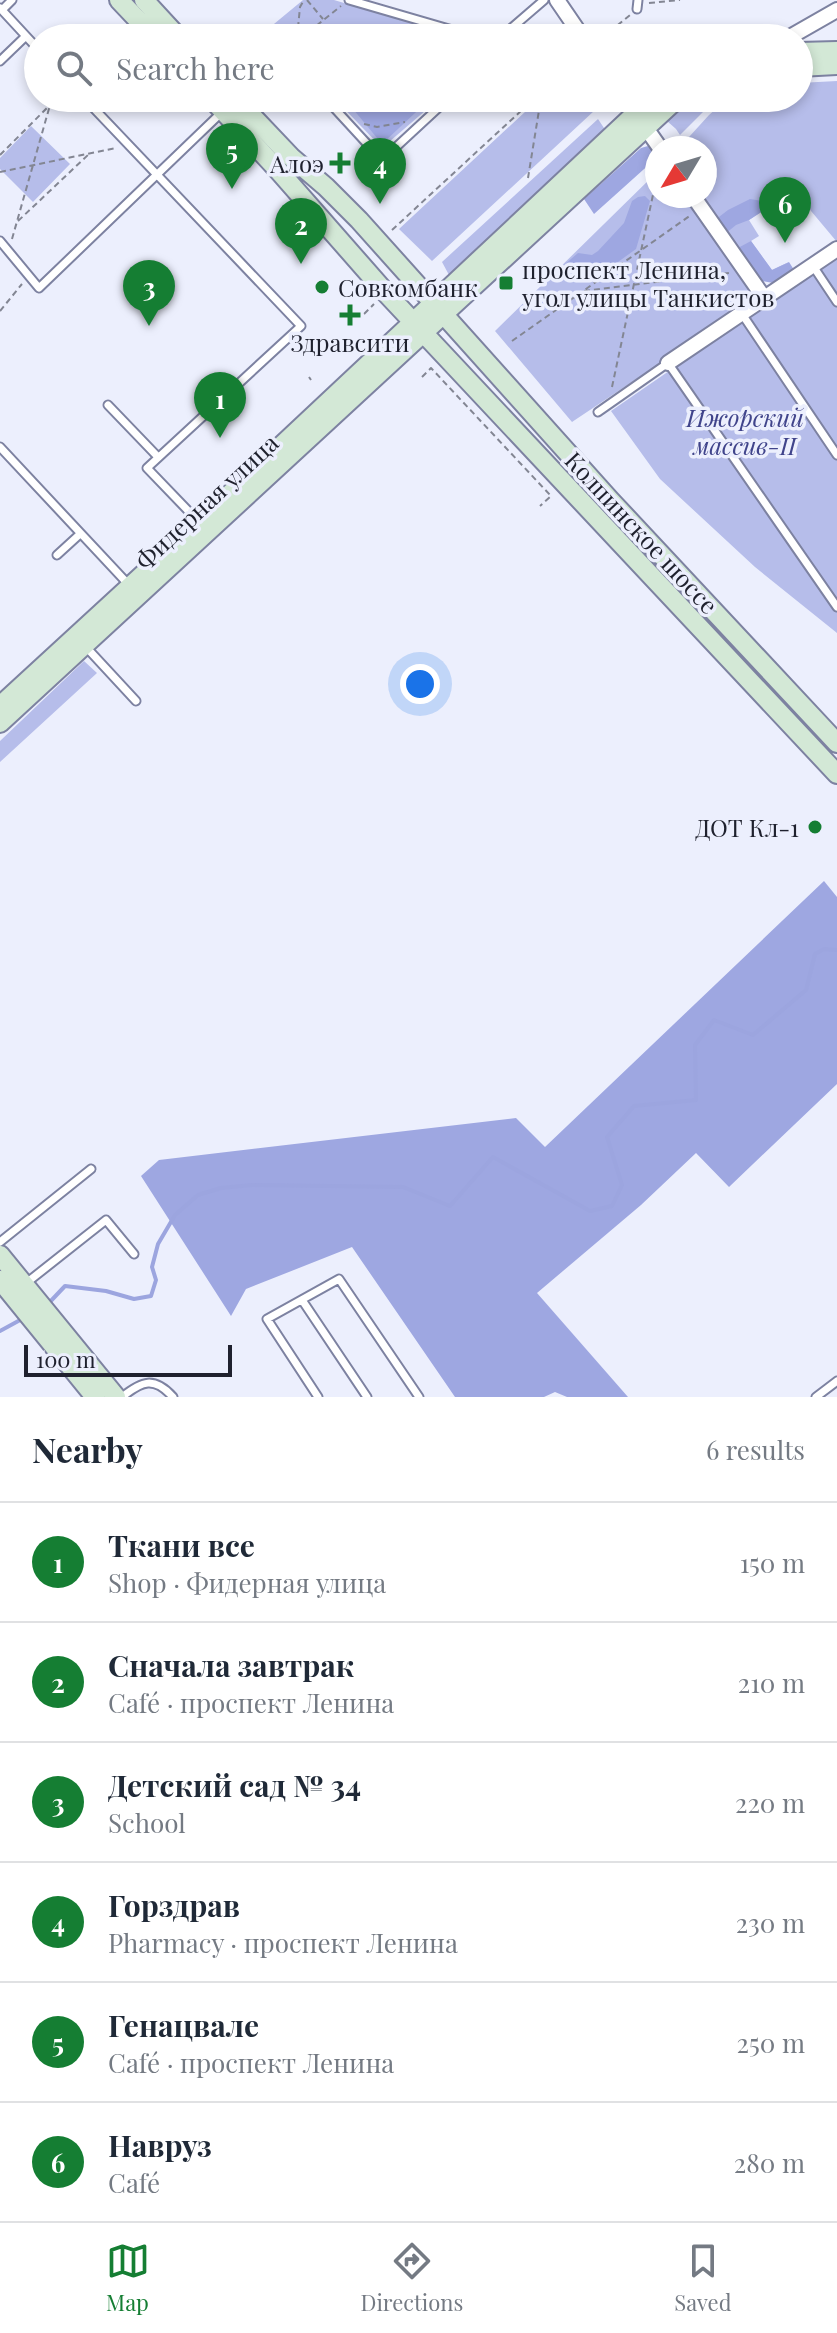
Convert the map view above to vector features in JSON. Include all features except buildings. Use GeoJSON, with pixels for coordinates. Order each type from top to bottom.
{"type":"FeatureCollection","features":[{"type":"Feature","properties":{"kind":"main road"},"geometry":{"type":"LineString","coordinates":[[119,0],[142,24]]}},
{"type":"Feature","properties":{"kind":"main road"},"geometry":{"type":"LineString","coordinates":[[152,3],[168,24]]}},
{"type":"Feature","properties":{"kind":"main road"},"geometry":{"type":"LineString","coordinates":[[813,52],[837,51]]}},
{"type":"Feature","properties":{"kind":"main road"},"geometry":{"type":"LineString","coordinates":[[813,66],[837,65]]}},
{"type":"Feature","properties":{"kind":"main road","name":"Колпинское шоссе"},"geometry":{"type":"LineString","coordinates":[[241,112],[418,327],[837,774]]}},
{"type":"Feature","properties":{"kind":"main road","name":"Колпинское шоссе"},"geometry":{"type":"LineString","coordinates":[[244,112],[359,220],[610,500],[837,743]]}},
{"type":"Feature","properties":{"kind":"main road","name":"Фидерная улица"},"geometry":{"type":"LineString","coordinates":[[0,723],[80,642],[439,308],[635,113]]}},
{"type":"Feature","properties":{"kind":"main road","name":"Фидерная улица"},"geometry":{"type":"LineString","coordinates":[[0,706],[80,642]]}},
{"type":"Feature","properties":{"kind":"main road"},"geometry":{"type":"LineString","coordinates":[[0,1255],[95,1397]]}},
{"type":"Feature","properties":{"kind":"main road"},"geometry":{"type":"LineString","coordinates":[[0,1280],[22,1292]]}},
{"type":"Feature","properties":{"kind":"main road"},"geometry":{"type":"LineString","coordinates":[[50,1330],[119,1397]]}},
{"type":"Feature","properties":{"kind":"street"},"geometry":{"type":"LineString","coordinates":[[557,0],[573,24]]}},
{"type":"Feature","properties":{"kind":"street"},"geometry":{"type":"LineString","coordinates":[[812,24],[837,10]]}},
{"type":"Feature","properties":{"kind":"street"},"geometry":{"type":"LineString","coordinates":[[635,113],[651,136]]}},
{"type":"Feature","properties":{"kind":"street"},"geometry":{"type":"LineString","coordinates":[[701,208],[765,299]]}},
{"type":"Feature","properties":{"kind":"street"},"geometry":{"type":"LineString","coordinates":[[668,363],[837,249]]}},
{"type":"Feature","properties":{"kind":"lane"},"geometry":{"type":"LineString","coordinates":[[12,0],[1,9],[24,34]]}},
{"type":"Feature","properties":{"kind":"lane"},"geometry":{"type":"LineString","coordinates":[[349,0],[428,24]]}},
{"type":"Feature","properties":{"kind":"lane"},"geometry":{"type":"LineString","coordinates":[[516,24],[544,0]]}},
{"type":"Feature","properties":{"kind":"lane"},"geometry":{"type":"LineString","coordinates":[[0,61],[24,38]]}},
{"type":"Feature","properties":{"kind":"lane"},"geometry":{"type":"LineString","coordinates":[[97,112],[301,326],[147,468],[204,528]]}},
{"type":"Feature","properties":{"kind":"lane"},"geometry":{"type":"LineString","coordinates":[[0,241],[39,288],[222,112]]}},
{"type":"Feature","properties":{"kind":"lane"},"geometry":{"type":"LineString","coordinates":[[338,112],[382,160],[433,113]]}},
{"type":"Feature","properties":{"kind":"lane"},"geometry":{"type":"LineString","coordinates":[[813,266],[837,302]]}},
{"type":"Feature","properties":{"kind":"lane"},"geometry":{"type":"LineString","coordinates":[[742,313],[837,455]]}},
{"type":"Feature","properties":{"kind":"lane"},"geometry":{"type":"LineString","coordinates":[[598,412],[668,363],[837,607]]}},
{"type":"Feature","properties":{"kind":"lane"},"geometry":{"type":"LineString","coordinates":[[108,405],[158,457]]}},
{"type":"Feature","properties":{"kind":"lane"},"geometry":{"type":"LineString","coordinates":[[0,447],[135,591]]}},
{"type":"Feature","properties":{"kind":"lane"},"geometry":{"type":"LineString","coordinates":[[57,555],[80,534]]}},
{"type":"Feature","properties":{"kind":"lane"},"geometry":{"type":"LineString","coordinates":[[80,642],[136,701]]}},
{"type":"Feature","properties":{"kind":"lane"},"geometry":{"type":"LineString","coordinates":[[0,1242],[91,1169]]}},
{"type":"Feature","properties":{"kind":"lane"},"geometry":{"type":"LineString","coordinates":[[22,1292],[106,1220],[134,1254]]}},
{"type":"Feature","properties":{"kind":"lane"},"geometry":{"type":"LineString","coordinates":[[318,1397],[267,1319],[339,1279],[419,1397]]}},
{"type":"Feature","properties":{"kind":"lane"},"geometry":{"type":"LineString","coordinates":[[302,1300],[367,1397]]}},
{"type":"Feature","properties":{"kind":"lane"},"geometry":{"type":"LineString","coordinates":[[816,1397],[837,1381]]}},
{"type":"Feature","properties":{"kind":"lane"},"geometry":{"type":"LineString","coordinates":[[119,1397],[142,1383],[154,1383],[164,1387],[173,1397]]}},
{"type":"Feature","properties":{"kind":"path"},"geometry":{"type":"LineString","coordinates":[[299,24],[300,7],[306,0],[324,20]]}},
{"type":"Feature","properties":{"kind":"path"},"geometry":{"type":"LineString","coordinates":[[318,24],[349,0]]}},
{"type":"Feature","properties":{"kind":"path"},"geometry":{"type":"LineString","coordinates":[[0,155],[43,112]]}},
{"type":"Feature","properties":{"kind":"path"},"geometry":{"type":"LineString","coordinates":[[8,251],[47,112]]}},
{"type":"Feature","properties":{"kind":"path"},"geometry":{"type":"LineString","coordinates":[[391,231],[520,112]]}},
{"type":"Feature","properties":{"kind":"path"},"geometry":{"type":"LineString","coordinates":[[528,178],[539,112]]}},
{"type":"Feature","properties":{"kind":"path"},"geometry":{"type":"LineString","coordinates":[[345,120],[377,127],[401,124],[433,113]]}},
{"type":"Feature","properties":{"kind":"path"},"geometry":{"type":"LineString","coordinates":[[0,172],[129,145]]}},
{"type":"Feature","properties":{"kind":"path"},"geometry":{"type":"LineString","coordinates":[[16,223],[90,153]]}},
{"type":"Feature","properties":{"kind":"path"},"geometry":{"type":"LineString","coordinates":[[608,404],[650,208]]}},
{"type":"Feature","properties":{"kind":"path"},"geometry":{"type":"LineString","coordinates":[[512,341],[641,252],[690,208]]}},
{"type":"Feature","properties":{"kind":"path"},"geometry":{"type":"LineString","coordinates":[[581,291],[746,271]]}},
{"type":"Feature","properties":{"kind":"path"},"geometry":{"type":"LineString","coordinates":[[0,311],[22,284],[39,288]]}},
{"type":"Feature","properties":{"kind":"path"},"geometry":{"type":"LineString","coordinates":[[364,314],[376,302]]}},
{"type":"Feature","properties":{"kind":"path"},"geometry":{"type":"LineString","coordinates":[[422,377],[431,368],[551,496],[540,506]]}},
{"type":"Feature","properties":{"kind":"green space"},"geometry":{"type":"Polygon","coordinates":[[[303,0],[334,0],[415,24],[274,24],[303,0]]]}},
{"type":"Feature","properties":{"kind":"green space"},"geometry":{"type":"Polygon","coordinates":[[[837,81],[837,242],[806,205],[775,203],[749,220],[759,236],[751,241],[772,270],[789,262],[757,280],[707,208],[717,208],[717,136],[690,136],[712,112],[813,112],[813,82],[837,81]]]}},
{"type":"Feature","properties":{"kind":"green space"},"geometry":{"type":"Polygon","coordinates":[[[347,112],[424,112],[382,148],[347,112]]]}},
{"type":"Feature","properties":{"kind":"green space"},"geometry":{"type":"Polygon","coordinates":[[[525,112],[593,112],[432,261],[399,229],[525,112]]]}},
{"type":"Feature","properties":{"kind":"green space"},"geometry":{"type":"Polygon","coordinates":[[[678,112],[703,112],[680,135],[667,121],[678,112]]]}},
{"type":"Feature","properties":{"kind":"green space"},"geometry":{"type":"Polygon","coordinates":[[[598,119],[606,131],[449,275],[442,262],[598,119]]]}},
{"type":"Feature","properties":{"kind":"green space"},"geometry":{"type":"Polygon","coordinates":[[[31,126],[70,164],[33,202],[0,169],[0,158],[31,126]]]}},
{"type":"Feature","properties":{"kind":"green space"},"geometry":{"type":"Polygon","coordinates":[[[645,184],[645,208],[692,208],[756,299],[572,422],[495,331],[645,184]]]}},
{"type":"Feature","properties":{"kind":"green space","name":"Ижорский массив-II"},"geometry":{"type":"Polygon","coordinates":[[[837,255],[837,633],[755,567],[660,479],[611,411],[837,255]]]}},
{"type":"Feature","properties":{"kind":"green space"},"geometry":{"type":"Polygon","coordinates":[[[84,661],[97,673],[0,762],[0,741],[84,661]]]}},
{"type":"Feature","properties":{"kind":"shaded area"},"geometry":{"type":"Polygon","coordinates":[[[355,112],[416,112],[382,144],[355,112]]]}},
{"type":"Feature","properties":{"kind":"shaded area"},"geometry":{"type":"Polygon","coordinates":[[[645,147],[645,168],[594,214],[584,199],[645,147]]]}},
{"type":"Feature","properties":{"kind":"shaded area"},"geometry":{"type":"Polygon","coordinates":[[[645,196],[645,208],[648,208],[636,249],[596,274],[581,274],[565,268],[564,265],[578,253],[592,255],[598,251],[624,223],[632,201],[645,196]]]}},
{"type":"Feature","properties":{"kind":"shaded area"},"geometry":{"type":"Polygon","coordinates":[[[750,199],[775,203],[725,234],[715,220],[750,199]]]}},
{"type":"Feature","properties":{"kind":"shaded area"},"geometry":{"type":"Polygon","coordinates":[[[751,241],[772,270],[789,262],[796,273],[779,284],[757,280],[736,249],[751,241]]]}},
{"type":"Feature","properties":{"kind":"shaded area"},"geometry":{"type":"Polygon","coordinates":[[[824,881],[837,897],[837,1084],[729,1187],[696,1153],[641,1205],[537,1293],[628,1397],[567,1397],[555,1392],[544,1397],[455,1397],[352,1247],[246,1289],[231,1316],[141,1176],[159,1160],[516,1118],[545,1147],[824,881]]]}},
{"type":"Feature","properties":{"kind":"waterway"},"geometry":{"type":"LineString","coordinates":[[47,1305],[65,1286],[106,1291],[134,1299],[151,1296],[156,1280],[152,1267],[158,1244],[175,1215],[198,1195],[221,1188],[252,1185],[403,1187],[450,1206],[493,1157],[590,1211],[612,1206],[622,1185],[607,1137],[634,1106],[696,1100],[695,1045],[714,1020],[753,1035],[806,990],[815,954],[824,949],[837,950]]}},
{"type":"Feature","properties":{"kind":"waterway"},"geometry":{"type":"LineString","coordinates":[[0,1331],[22,1319]]}},
{"type":"Feature","properties":{"kind":"place","name":"Алоэ"},"geometry":{"type":"Point","coordinates":[340,163]}},
{"type":"Feature","properties":{"kind":"place","name":"Генацвале"},"geometry":{"type":"Point","coordinates":[232,189]}},
{"type":"Feature","properties":{"kind":"place","name":"Горздрав"},"geometry":{"type":"Point","coordinates":[380,204]}},
{"type":"Feature","properties":{"kind":"place","name":"Навруз"},"geometry":{"type":"Point","coordinates":[785,243]}},
{"type":"Feature","properties":{"kind":"place","name":"Сначала завтрак"},"geometry":{"type":"Point","coordinates":[301,264]}},
{"type":"Feature","properties":{"kind":"place","name":"проспект Ленина, угол улицы Танкистов"},"geometry":{"type":"Point","coordinates":[506,283]}},
{"type":"Feature","properties":{"kind":"place","name":"Совкомбанк"},"geometry":{"type":"Point","coordinates":[322,287]}},
{"type":"Feature","properties":{"kind":"place","name":"Здравсити"},"geometry":{"type":"Point","coordinates":[350,315]}},
{"type":"Feature","properties":{"kind":"place","name":"Детский сад № 34"},"geometry":{"type":"Point","coordinates":[149,326]}},
{"type":"Feature","properties":{"kind":"place","name":"Ткани все"},"geometry":{"type":"Point","coordinates":[220,438]}},
{"type":"Feature","properties":{"kind":"place","name":"ДОТ Кл-1"},"geometry":{"type":"Point","coordinates":[815,827]}}]}
